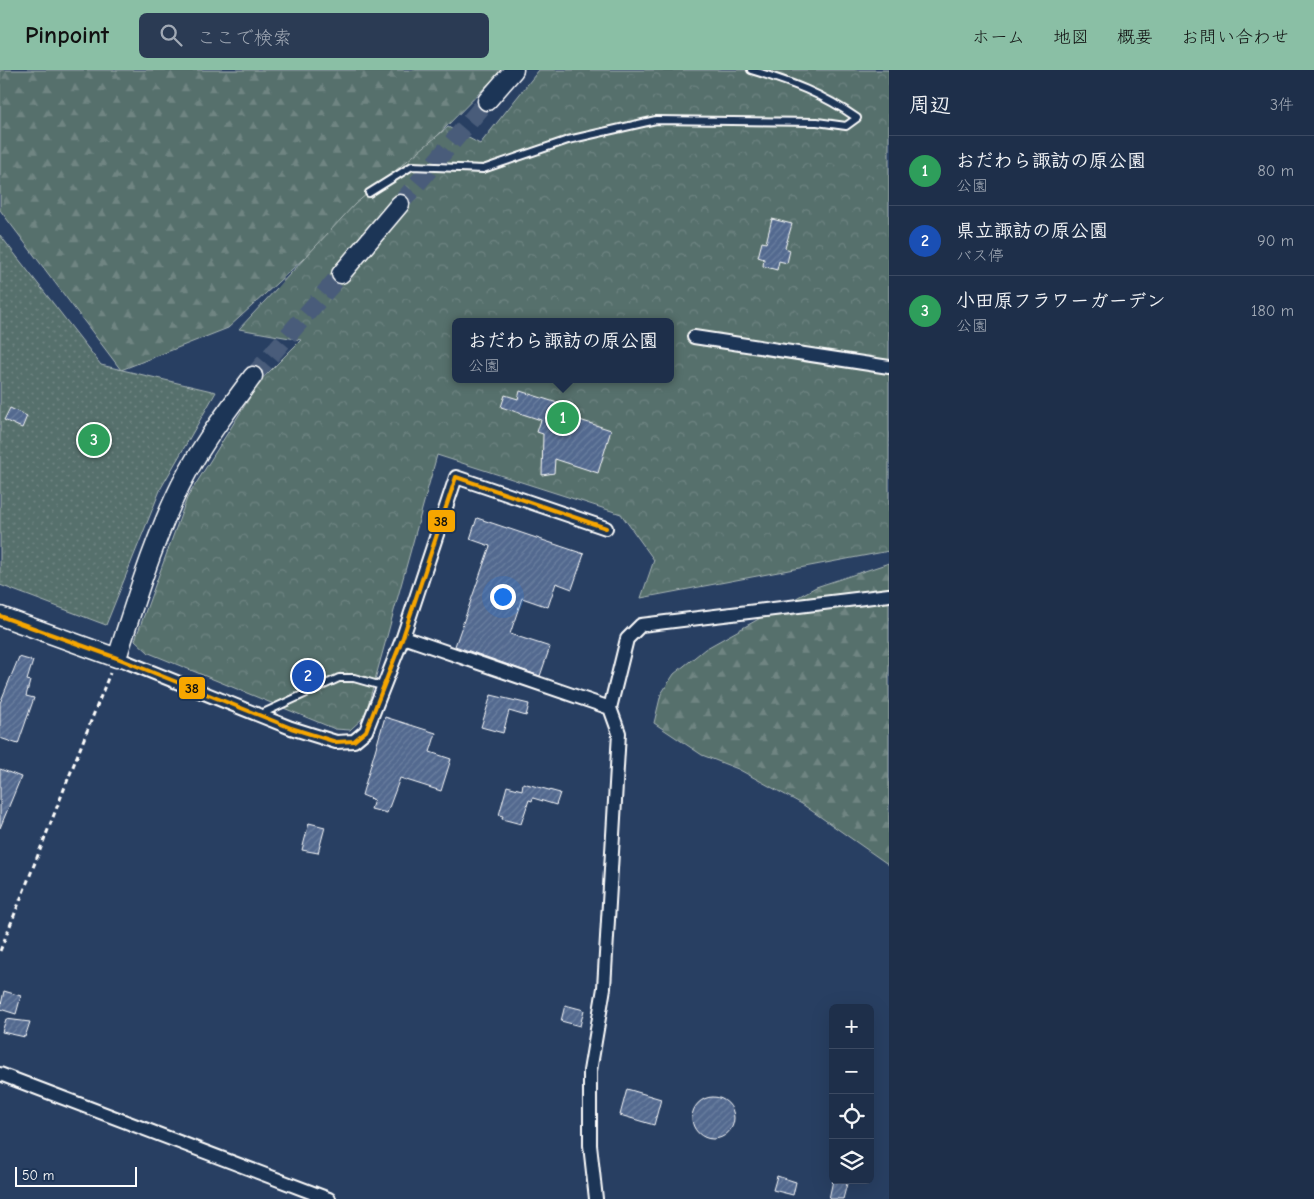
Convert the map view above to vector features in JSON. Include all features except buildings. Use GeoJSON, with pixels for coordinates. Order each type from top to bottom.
{"type":"FeatureCollection","features":[{"type":"Feature","properties":{"kind":"street"},"geometry":{"type":"LineString","coordinates":[[487,101],[514,70]]}},
{"type":"Feature","properties":{"kind":"street"},"geometry":{"type":"LineString","coordinates":[[341,274],[400,204]]}},
{"type":"Feature","properties":{"kind":"street"},"geometry":{"type":"LineString","coordinates":[[694,336],[889,367]]}},
{"type":"Feature","properties":{"kind":"street"},"geometry":{"type":"LineString","coordinates":[[117,658],[137,595],[174,498],[211,432],[252,376]]}},
{"type":"Feature","properties":{"kind":"street"},"geometry":{"type":"LineString","coordinates":[[0,616],[117,658],[258,716],[336,742],[354,742],[366,731],[382,686],[403,637],[456,476],[606,528]]}},
{"type":"Feature","properties":{"kind":"street"},"geometry":{"type":"LineString","coordinates":[[596,1199],[590,1145],[590,1071],[604,988],[619,733],[610,708],[626,639],[641,625],[889,595]]}},
{"type":"Feature","properties":{"kind":"street"},"geometry":{"type":"LineString","coordinates":[[403,637],[610,708]]}},
{"type":"Feature","properties":{"kind":"street"},"geometry":{"type":"LineString","coordinates":[[0,1074],[328,1199]]}},
{"type":"Feature","properties":{"kind":"lane"},"geometry":{"type":"LineString","coordinates":[[368,193],[412,166],[482,169],[568,140],[656,120],[817,122],[846,126],[857,118],[830,99],[790,82],[751,70]]}},
{"type":"Feature","properties":{"kind":"lane"},"geometry":{"type":"LineString","coordinates":[[258,716],[339,678],[354,678],[382,686]]}},
{"type":"Feature","properties":{"kind":"path"},"geometry":{"type":"LineString","coordinates":[[0,952],[117,658]]}},
{"type":"Feature","properties":{"kind":"green space"},"geometry":{"type":"Polygon","coordinates":[[[0,70],[502,70],[437,136],[228,328],[121,370],[0,210],[0,70]]]}},
{"type":"Feature","properties":{"kind":"green space"},"geometry":{"type":"Polygon","coordinates":[[[539,70],[889,70],[889,551],[641,598],[654,560],[621,514],[437,455],[365,716],[350,730],[335,729],[149,653],[135,640],[187,498],[260,381],[301,340],[239,329],[355,204],[448,127],[480,144],[539,70]]]}},
{"type":"Feature","properties":{"kind":"green space"},"geometry":{"type":"Polygon","coordinates":[[[0,235],[101,365],[216,392],[161,488],[106,625],[0,585],[0,235]]]}},
{"type":"Feature","properties":{"kind":"green space"},"geometry":{"type":"Polygon","coordinates":[[[889,563],[889,865],[802,804],[738,769],[702,755],[654,723],[661,694],[674,674],[705,649],[816,587],[889,563]]]}},
{"type":"Feature","properties":{"kind":"tunnel"},"geometry":{"type":"LineString","coordinates":[[400,204],[487,101]]}},
{"type":"Feature","properties":{"kind":"tunnel"},"geometry":{"type":"LineString","coordinates":[[253,376],[341,274]]}},
{"type":"Feature","properties":{"kind":"transit line","name":"38"},"geometry":{"type":"LineString","coordinates":[[0,616],[117,658],[291,728],[336,742],[354,741],[366,731],[403,637],[456,477],[606,528]]}},
{"type":"Feature","properties":{"kind":"place","name":"おだわら諏訪の原公園"},"geometry":{"type":"Point","coordinates":[563,418]}},
{"type":"Feature","properties":{"kind":"place","name":"小田原フラワーガーデン"},"geometry":{"type":"Point","coordinates":[94,440]}},
{"type":"Feature","properties":{"kind":"place","name":"県立諏訪の原公園"},"geometry":{"type":"Point","coordinates":[308,676]}}]}
